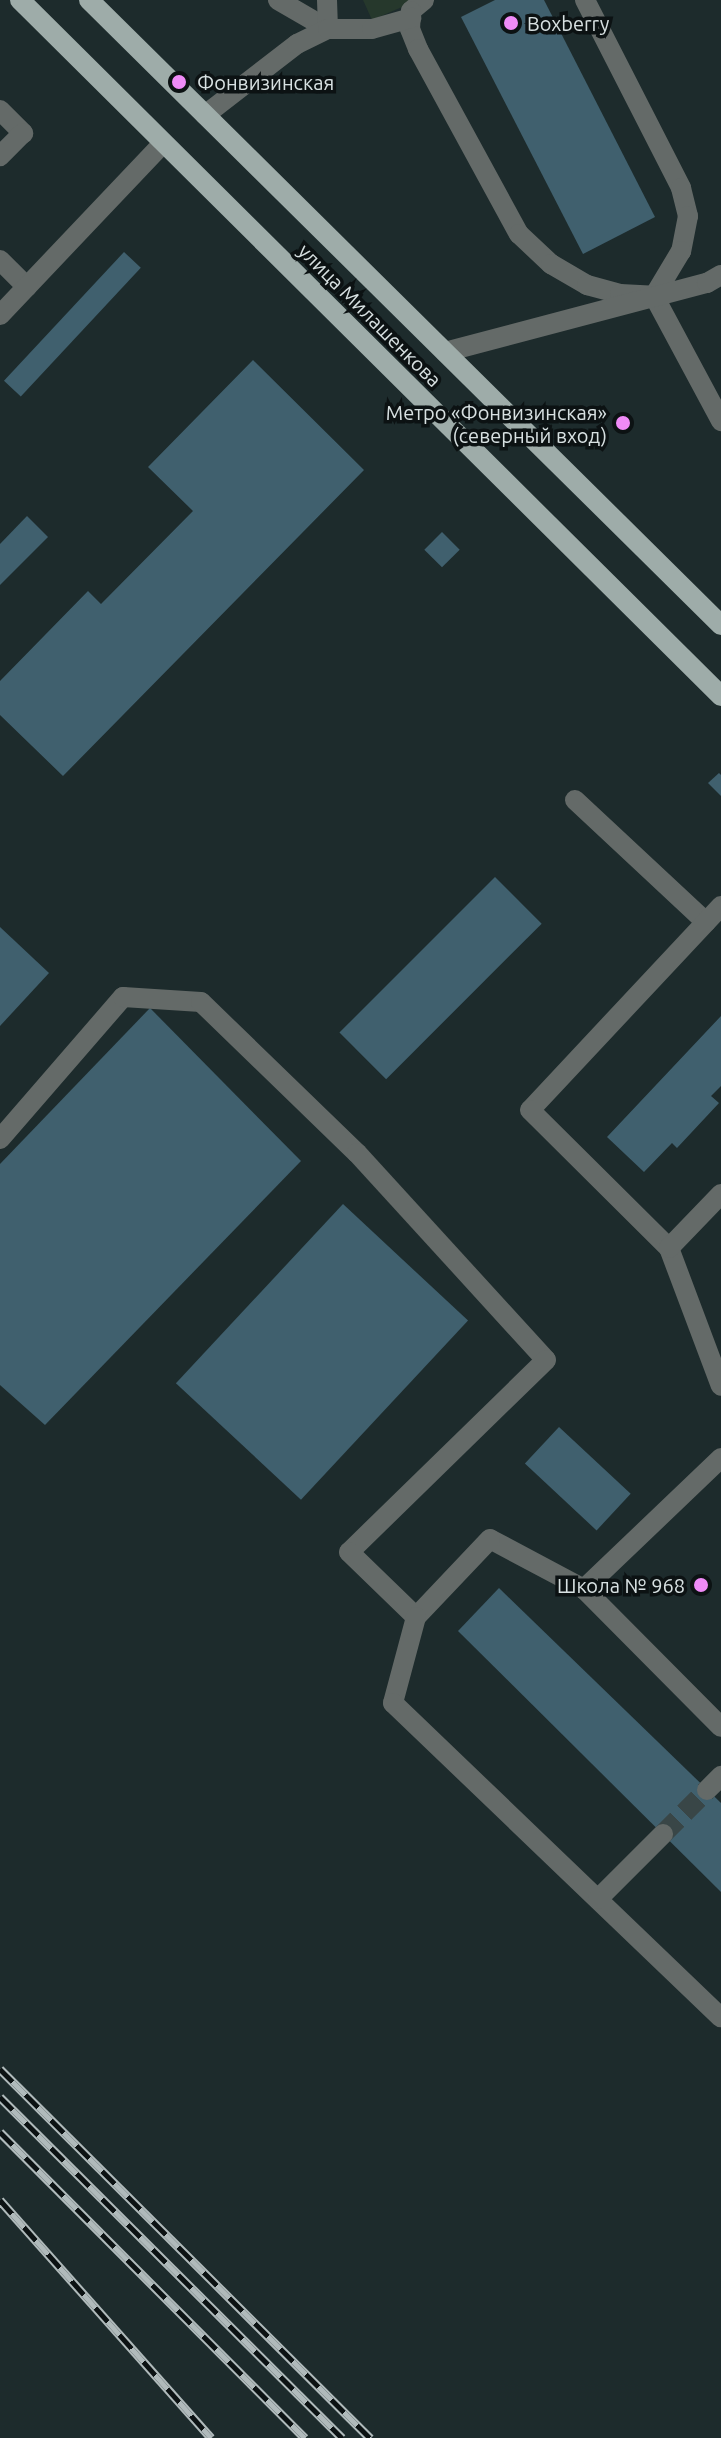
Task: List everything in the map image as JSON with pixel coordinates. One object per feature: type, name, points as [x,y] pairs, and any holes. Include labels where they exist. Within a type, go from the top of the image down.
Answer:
[{"type":"main road","name":"улица Милашенкова","points":[[20,0],[721,696]]},
{"type":"main road","name":"улица Милашенкова","points":[[89,0],[721,625]]},
{"type":"lane","points":[[278,0],[328,29]]},
{"type":"lane","points":[[327,0],[328,29]]},
{"type":"lane","points":[[424,0],[411,11],[410,29],[418,49],[519,234],[551,264],[587,285],[620,294],[654,296]]},
{"type":"lane","points":[[585,0],[681,188],[688,216],[681,251],[654,296]]},
{"type":"lane","points":[[205,115],[297,44],[328,29],[372,29],[411,18]]},
{"type":"lane","points":[[0,110],[23,133],[0,156]]},
{"type":"lane","points":[[3,305],[27,287],[163,143]]},
{"type":"lane","points":[[0,260],[27,287]]},
{"type":"lane","points":[[445,352],[707,283],[721,275]]},
{"type":"lane","points":[[654,296],[721,421]]},
{"type":"lane","points":[[575,800],[706,922]]},
{"type":"lane","points":[[721,906],[530,1110],[669,1248],[721,1386]]},
{"type":"lane","points":[[0,1139],[123,997],[201,1002],[357,1153],[546,1360],[349,1552],[416,1617]]},
{"type":"lane","points":[[669,1248],[721,1194]]},
{"type":"lane","points":[[584,1589],[721,1458]]},
{"type":"lane","points":[[721,1727],[584,1589],[490,1539],[416,1617],[393,1703],[721,2017]]},
{"type":"lane","points":[[598,1899],[663,1834]]},
{"type":"green space","points":[[363,0],[418,0],[372,20]]},
{"type":"building","points":[[495,0],[544,0],[655,217],[583,254],[461,17]]},
{"type":"building","points":[[124,252],[141,268],[21,396],[4,381]]},
{"type":"building","points":[[253,360],[364,470],[63,776],[0,715],[0,681],[88,591],[101,604],[193,511],[148,467]]},
{"type":"building","points":[[27,516],[48,537],[0,585],[0,544]]},
{"type":"building","points":[[442,532],[460,550],[442,567],[424,550]]},
{"type":"building","points":[[719,773],[721,775],[721,796],[708,783]]},
{"type":"building","points":[[495,877],[542,924],[386,1079],[339,1033]]},
{"type":"building","points":[[0,927],[49,973],[0,1026]]},
{"type":"building","points":[[150,1008],[301,1161],[45,1425],[0,1385],[0,1164]]},
{"type":"building","points":[[721,1016],[721,1086],[711,1096],[719,1103],[677,1148],[672,1143],[644,1172],[607,1137]]},
{"type":"building","points":[[343,1204],[468,1321],[301,1500],[176,1383]]},
{"type":"building","points":[[559,1427],[631,1494],[597,1530],[525,1464]]},
{"type":"building","points":[[499,1588],[721,1803],[721,1892],[458,1631]]},
{"type":"tunnel","points":[[663,1834],[707,1790]]},
{"type":"railway","points":[[0,2069],[370,2438]]},
{"type":"railway","points":[[0,2097],[342,2438]]},
{"type":"railway","points":[[0,2132],[305,2438]]},
{"type":"railway","points":[[0,2200],[211,2438]]},
{"type":"place","name":"Boxberry","points":[[511,23]]},
{"type":"place","name":"Фонвизинская","points":[[179,82]]},
{"type":"place","name":"Метро «Фонвизинская» (северный вход)","points":[[623,423]]},
{"type":"place","name":"Школа № 968","points":[[701,1585]]}]
